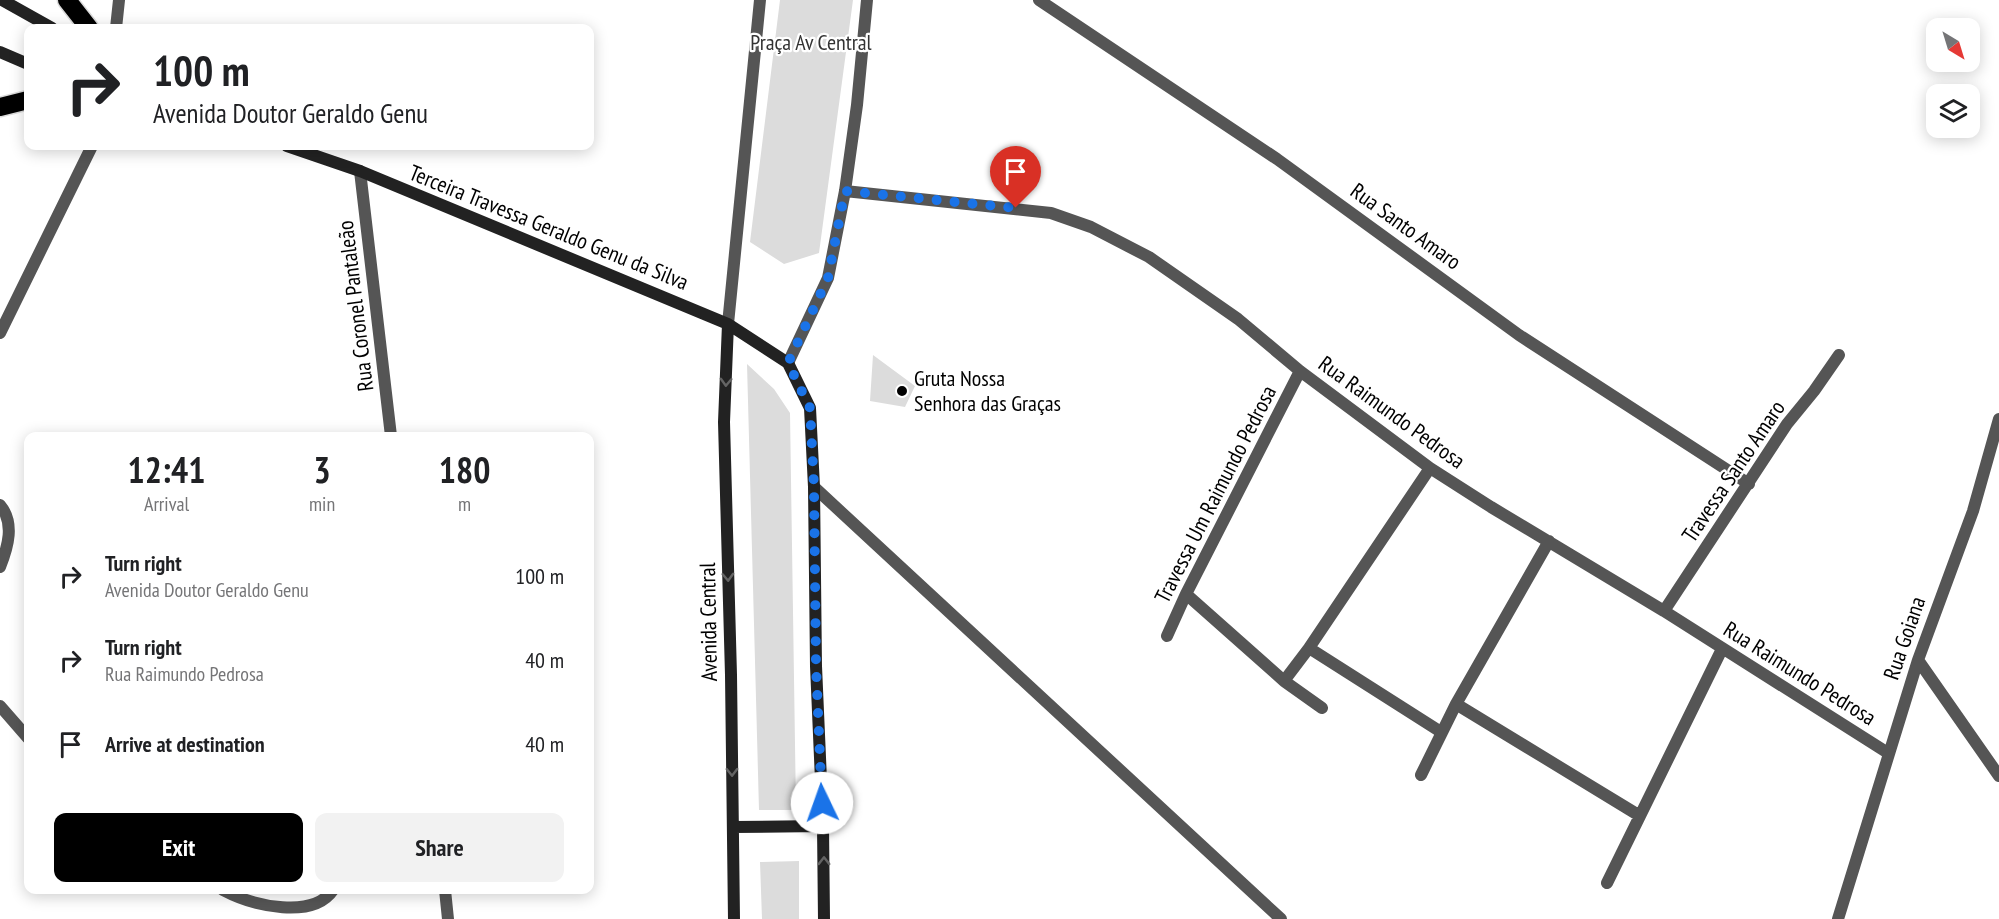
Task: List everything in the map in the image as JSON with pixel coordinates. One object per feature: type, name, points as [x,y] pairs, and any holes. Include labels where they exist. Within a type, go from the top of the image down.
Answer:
[{"type":"highway","points":[[67,0],[86,24]]},
{"type":"highway","points":[[0,107],[24,101]]},
{"type":"main road","points":[[2,0],[45,24]]},
{"type":"main road","points":[[0,52],[24,62]]},
{"type":"main road","name":"Terceira Travessa Geraldo Genu da Silva","points":[[299,150],[360,171],[728,324],[788,363]]},
{"type":"main road","name":"Avenida Central","points":[[728,324],[724,422],[731,675],[734,919]]},
{"type":"main road","points":[[788,363],[810,408],[814,487],[816,666],[824,826],[824,919]]},
{"type":"main road","points":[[733,827],[824,826]]},
{"type":"street","points":[[116,24],[118,0]]},
{"type":"street","points":[[728,324],[760,0]]},
{"type":"street","points":[[788,363],[828,278],[845,191],[857,105],[867,0]]},
{"type":"street","name":"Rua Santo Amaro","points":[[1040,0],[1277,159],[1519,335],[1749,484]]},
{"type":"street","points":[[0,333],[90,150]]},
{"type":"street","name":"Rua Coronel Pantaleão","points":[[360,171],[391,432]]},
{"type":"street","name":"Rua Raimundo Pedrosa","points":[[845,191],[1051,213],[1091,227],[1149,257],[1238,319],[1300,372],[1430,468],[1664,611],[1888,753]]},
{"type":"street","name":"Travessa Santo Amaro","points":[[1664,611],[1787,424],[1839,355]]},
{"type":"street","name":"Travessa Um Raimundo Pedrosa","points":[[1167,636],[1186,594],[1300,372]]},
{"type":"street","name":"Rua Goiana","points":[[1838,919],[1918,660],[1973,511],[1999,419]]},
{"type":"street","points":[[1284,681],[1310,648],[1430,468]]},
{"type":"street","points":[[814,487],[1281,919]]},
{"type":"street","points":[[0,505],[8,514],[9,539],[0,567]]},
{"type":"street","points":[[1421,775],[1456,704],[1550,541]]},
{"type":"street","points":[[1186,594],[1284,681],[1322,708]]},
{"type":"street","points":[[1310,648],[1441,732]]},
{"type":"street","points":[[1607,883],[1722,649]]},
{"type":"street","points":[[1918,660],[1999,776]]},
{"type":"street","points":[[1456,704],[1640,816]]},
{"type":"street","points":[[0,706],[24,733]]},
{"type":"street","points":[[230,894],[264,911],[285,918],[310,915],[328,902],[331,894]]},
{"type":"street","points":[[445,894],[448,919]]},
{"type":"green space","name":"Praça Av Central","points":[[780,0],[853,0],[819,253],[784,264],[750,242]]},
{"type":"green space","points":[[873,355],[915,386],[905,407],[870,401]]},
{"type":"green space","points":[[747,364],[774,389],[790,413],[796,810],[759,810]]},
{"type":"green space","points":[[799,861],[799,919],[762,919],[760,862]]},
{"type":"place","name":"Gruta Nossa Senhora das Graças","points":[[902,391]]},
{"type":"route","points":[[822,803],[816,666],[814,487],[810,408],[788,363],[828,278],[845,191],[1016,208]]}]
